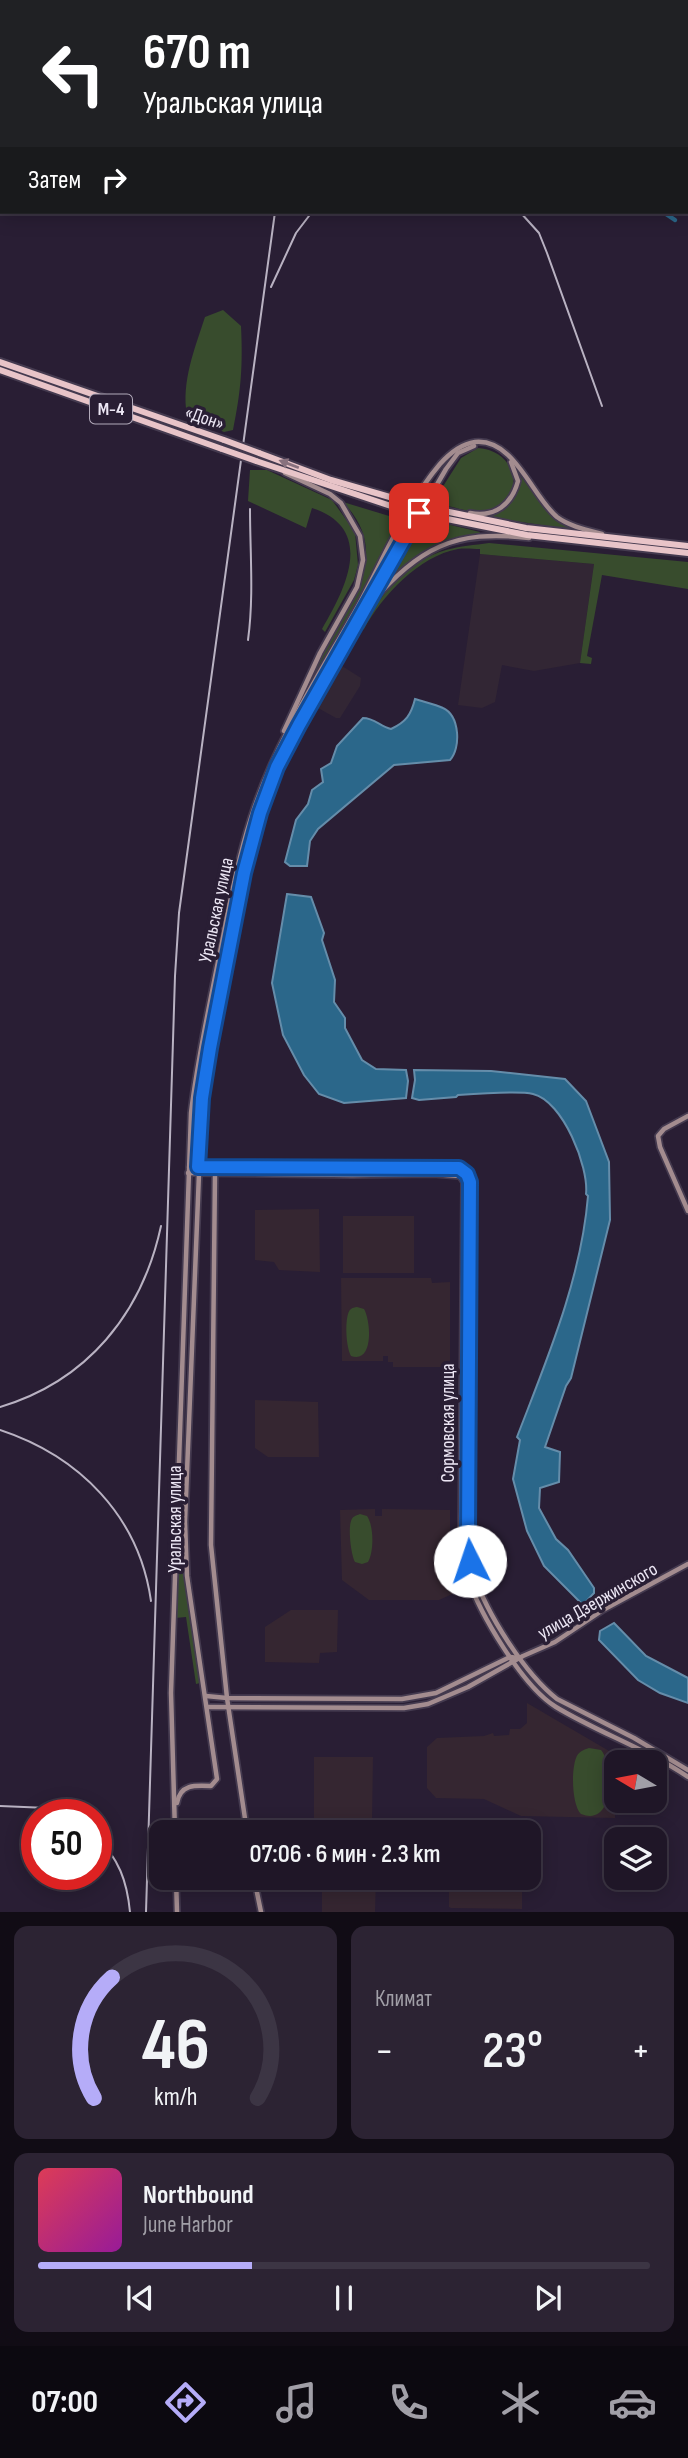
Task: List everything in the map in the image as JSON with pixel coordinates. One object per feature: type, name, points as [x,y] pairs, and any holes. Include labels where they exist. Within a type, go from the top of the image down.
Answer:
[{"type":"highway","name":"«Дон»","points":[[0,362],[341,483],[433,512]]},
{"type":"highway","name":"«Дон»","points":[[0,370],[282,471],[397,508],[433,512]]},
{"type":"highway","name":"М-4","points":[[433,512],[526,528],[688,546]]},
{"type":"highway","name":"М-4","points":[[433,512],[506,532],[688,553]]},
{"type":"main road","name":"Уральская улица","points":[[175,1820],[171,1693],[194,1094],[233,887],[251,817],[278,748],[421,491],[441,463],[458,448],[473,442],[491,444],[511,458],[542,501],[559,519],[588,531],[640,542]]},
{"type":"main road","name":"Уральская улица","points":[[176,1794],[191,1786],[214,1785],[217,1779],[187,1576],[185,1522],[202,1098],[244,873],[260,813],[283,755],[429,496],[458,453],[471,446],[495,448],[513,464],[517,475],[514,493],[498,510],[479,515],[441,508],[433,512]]},
{"type":"main road","points":[[278,748],[320,653],[357,587],[363,560],[360,536],[341,503],[330,494],[282,471]]},
{"type":"main road","points":[[363,611],[412,561],[450,543],[473,537],[494,536],[572,541]]},
{"type":"main road","points":[[358,606],[363,605],[363,611]]},
{"type":"main road","points":[[688,1116],[664,1129],[658,1136],[660,1147],[688,1211]]},
{"type":"main road","name":"Сормовская улица","points":[[215,1173],[459,1168],[469,1177],[461,1499],[461,1539],[468,1578],[510,1657],[531,1686],[555,1707],[684,1770]]},
{"type":"main road","points":[[189,1170],[215,1173]]},
{"type":"main road","points":[[198,1170],[215,1173]]},
{"type":"main road","name":"Уральская улица","points":[[215,1173],[211,1545],[227,1699],[245,1820]]},
{"type":"main road","name":"Сормовская улица","points":[[215,1173],[455,1174],[462,1179],[468,1536],[474,1576],[488,1605],[536,1682],[557,1699],[634,1738],[684,1770],[688,1777]]},
{"type":"main road","name":"Сормовская улица","points":[[461,1499],[468,1499]]},
{"type":"main road","points":[[177,1521],[185,1522]]},
{"type":"main road","name":"улица Дзержинского","points":[[519,1658],[555,1642],[603,1610],[688,1564]]},
{"type":"main road","points":[[205,1696],[227,1699],[396,1700],[436,1693],[510,1657],[519,1658]]},
{"type":"main road","points":[[207,1707],[415,1707],[440,1700],[519,1658]]},
{"type":"main road","points":[[396,1700],[396,1708]]},
{"type":"main road","points":[[176,1890],[176,1912]]},
{"type":"main road","points":[[256,1890],[261,1912]]},
{"type":"shaded area","points":[[480,554],[594,564],[580,663],[534,671],[502,665],[495,702],[482,708],[458,705]]},
{"type":"shaded area","points":[[342,666],[361,678],[360,686],[340,718],[336,718],[318,708]]},
{"type":"shaded area","points":[[319,1209],[320,1272],[279,1270],[274,1262],[255,1260],[255,1210]]},
{"type":"shaded area","points":[[343,1216],[414,1216],[414,1273],[343,1273]]},
{"type":"shaded area","points":[[341,1278],[431,1278],[432,1283],[450,1282],[450,1367],[393,1367],[393,1362],[388,1362],[388,1356],[383,1356],[383,1361],[342,1361]]},
{"type":"shaded area","points":[[255,1400],[318,1402],[319,1457],[268,1457],[255,1448]]},
{"type":"shaded area","points":[[375,1509],[375,1516],[382,1516],[382,1509],[450,1510],[450,1549],[461,1590],[439,1600],[369,1600],[342,1580],[340,1510]]},
{"type":"shaded area","points":[[291,1610],[338,1610],[337,1652],[320,1653],[319,1663],[265,1662],[265,1627]]},
{"type":"shaded area","points":[[527,1703],[607,1750],[604,1750],[604,1813],[615,1813],[615,1818],[521,1816],[484,1799],[436,1798],[427,1788],[427,1747],[437,1738],[484,1736],[493,1733],[494,1736],[509,1735],[510,1729],[520,1729],[527,1723]]},
{"type":"shaded area","points":[[314,1757],[373,1757],[372,1820],[314,1820]]},
{"type":"shaded area","points":[[322,1890],[376,1890],[375,1912],[322,1912]]},
{"type":"shaded area","points":[[449,1890],[522,1890],[522,1909],[449,1907]]},
{"type":"green space","points":[[223,310],[241,326],[242,354],[240,391],[233,430],[224,432],[187,415],[186,403],[190,365],[205,317]]},
{"type":"green space","points":[[478,448],[492,451],[503,458],[510,468],[513,489],[508,499],[499,507],[485,512],[471,512],[447,506],[449,496],[435,499],[461,458]]},
{"type":"green space","points":[[250,470],[267,470],[332,500],[355,532],[358,565],[354,580],[325,632],[322,629],[340,596],[350,561],[350,545],[344,530],[332,518],[312,508],[306,528],[248,501]]},
{"type":"green space","points":[[520,475],[550,514],[581,531],[489,517],[511,501],[518,489]]},
{"type":"green space","points":[[343,502],[399,519],[360,597],[308,690],[302,696],[352,600],[364,568],[364,536],[356,519]]},
{"type":"green space","points":[[422,521],[432,529],[434,521],[480,532],[426,550],[383,584],[405,553]]},
{"type":"green space","points":[[489,543],[688,562],[688,589],[602,575],[587,656],[592,658],[591,664],[580,663],[594,564],[480,554],[480,549],[458,549],[429,560],[403,579],[364,629],[359,631],[362,622],[389,589],[420,562],[446,550]]},
{"type":"green space","points":[[357,1307],[364,1309],[369,1331],[367,1348],[364,1354],[358,1357],[351,1356],[346,1329],[349,1312]]},
{"type":"green space","points":[[360,1514],[367,1516],[369,1520],[372,1539],[370,1558],[362,1564],[355,1562],[350,1536],[352,1519]]},
{"type":"green space","points":[[180,1523],[184,1575],[200,1683],[196,1684],[186,1617],[175,1618]]},
{"type":"green space","points":[[589,1748],[601,1750],[604,1754],[604,1806],[593,1816],[581,1814],[578,1810],[573,1787],[573,1771],[576,1758]]},
{"type":"water","points":[[415,699],[449,712],[457,732],[454,755],[450,760],[394,765],[318,829],[310,841],[307,866],[290,866],[285,862],[296,820],[308,804],[312,790],[323,782],[321,769],[331,763],[337,746],[363,718],[391,729],[396,726],[407,717]]},
{"type":"water","points":[[287,894],[311,897],[324,933],[322,940],[335,980],[334,1002],[345,1018],[345,1028],[362,1060],[376,1069],[406,1070],[406,1098],[344,1103],[319,1094],[304,1075],[283,1035],[272,983]]},
{"type":"water","points":[[414,1070],[491,1071],[565,1079],[586,1101],[609,1162],[610,1220],[571,1378],[545,1447],[560,1452],[559,1482],[540,1488],[539,1508],[556,1539],[568,1550],[594,1588],[594,1593],[583,1605],[544,1566],[527,1531],[513,1479],[520,1440],[517,1437],[561,1319],[578,1258],[588,1196],[578,1152],[564,1122],[544,1099],[527,1093],[508,1093],[419,1100],[412,1098]]},
{"type":"water","points":[[614,1623],[646,1656],[688,1678],[688,1703],[660,1693],[638,1680],[599,1640],[600,1631]]},
{"type":"waterway","points":[[666,214],[675,220]]},
{"type":"railway","points":[[146,1912],[179,913],[275,214]]},
{"type":"railway","points":[[271,287],[296,233],[310,214]]},
{"type":"railway","points":[[522,214],[539,233],[602,406]]},
{"type":"railway","points":[[248,640],[251,591],[250,509]]},
{"type":"railway","points":[[0,1407],[59,1380],[84,1362],[106,1340],[125,1315],[140,1288],[161,1226]]},
{"type":"railway","points":[[0,1430],[29,1441],[55,1456],[101,1493],[119,1516],[133,1542],[144,1570],[151,1601]]},
{"type":"railway","points":[[0,1806],[21,1807]]},
{"type":"railway","points":[[112,1855],[127,1890],[130,1912]]},
{"type":"route","points":[[419,513],[299,725],[277,767],[260,813],[244,873],[210,1048],[202,1098],[198,1167],[459,1168],[467,1174],[470,1182],[470,1561]]}]
